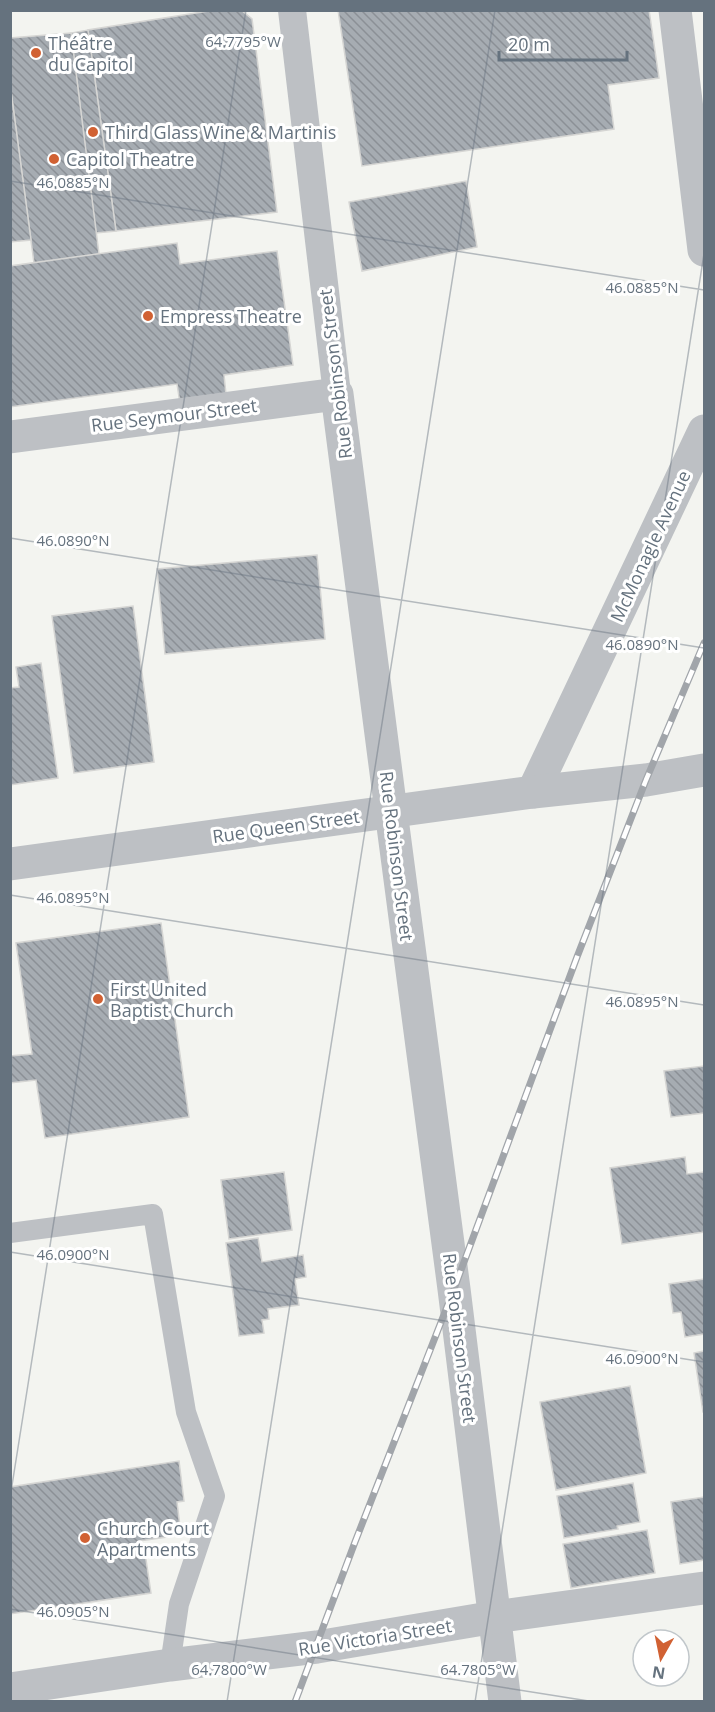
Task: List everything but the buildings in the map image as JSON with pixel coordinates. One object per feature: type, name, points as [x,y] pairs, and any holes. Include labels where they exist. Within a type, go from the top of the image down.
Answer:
[{"type":"street","name":"Rue Robinson Street","points":[[292,10],[338,394],[505,1701]]},
{"type":"street","points":[[675,10],[705,250]]},
{"type":"street","name":"Rue Seymour Street","points":[[10,437],[338,394]]},
{"type":"street","name":"McMonagle Avenue","points":[[533,792],[705,430]]},
{"type":"street","name":"Rue Queen Street","points":[[10,864],[533,792],[646,780],[705,770]]},
{"type":"street","name":"Rue Victoria Street","points":[[10,1689],[170,1665],[317,1647],[495,1617],[705,1588]]},
{"type":"lane","points":[[10,1233],[153,1214],[186,1412],[215,1496],[180,1604],[170,1665]]},
{"type":"railway","points":[[295,1702],[454,1289],[577,957],[646,780],[704,643]]},
{"type":"place","name":"Théâtre du Capitol","points":[[36,53]]},
{"type":"place","name":"Third Glass Wine & Martinis","points":[[93,132]]},
{"type":"place","name":"Capitol Theatre","points":[[54,159]]},
{"type":"place","name":"Empress Theatre","points":[[148,316]]},
{"type":"place","name":"First United Baptist Church","points":[[98,999]]},
{"type":"place","name":"Church Court Apartments","points":[[85,1538]]}]
